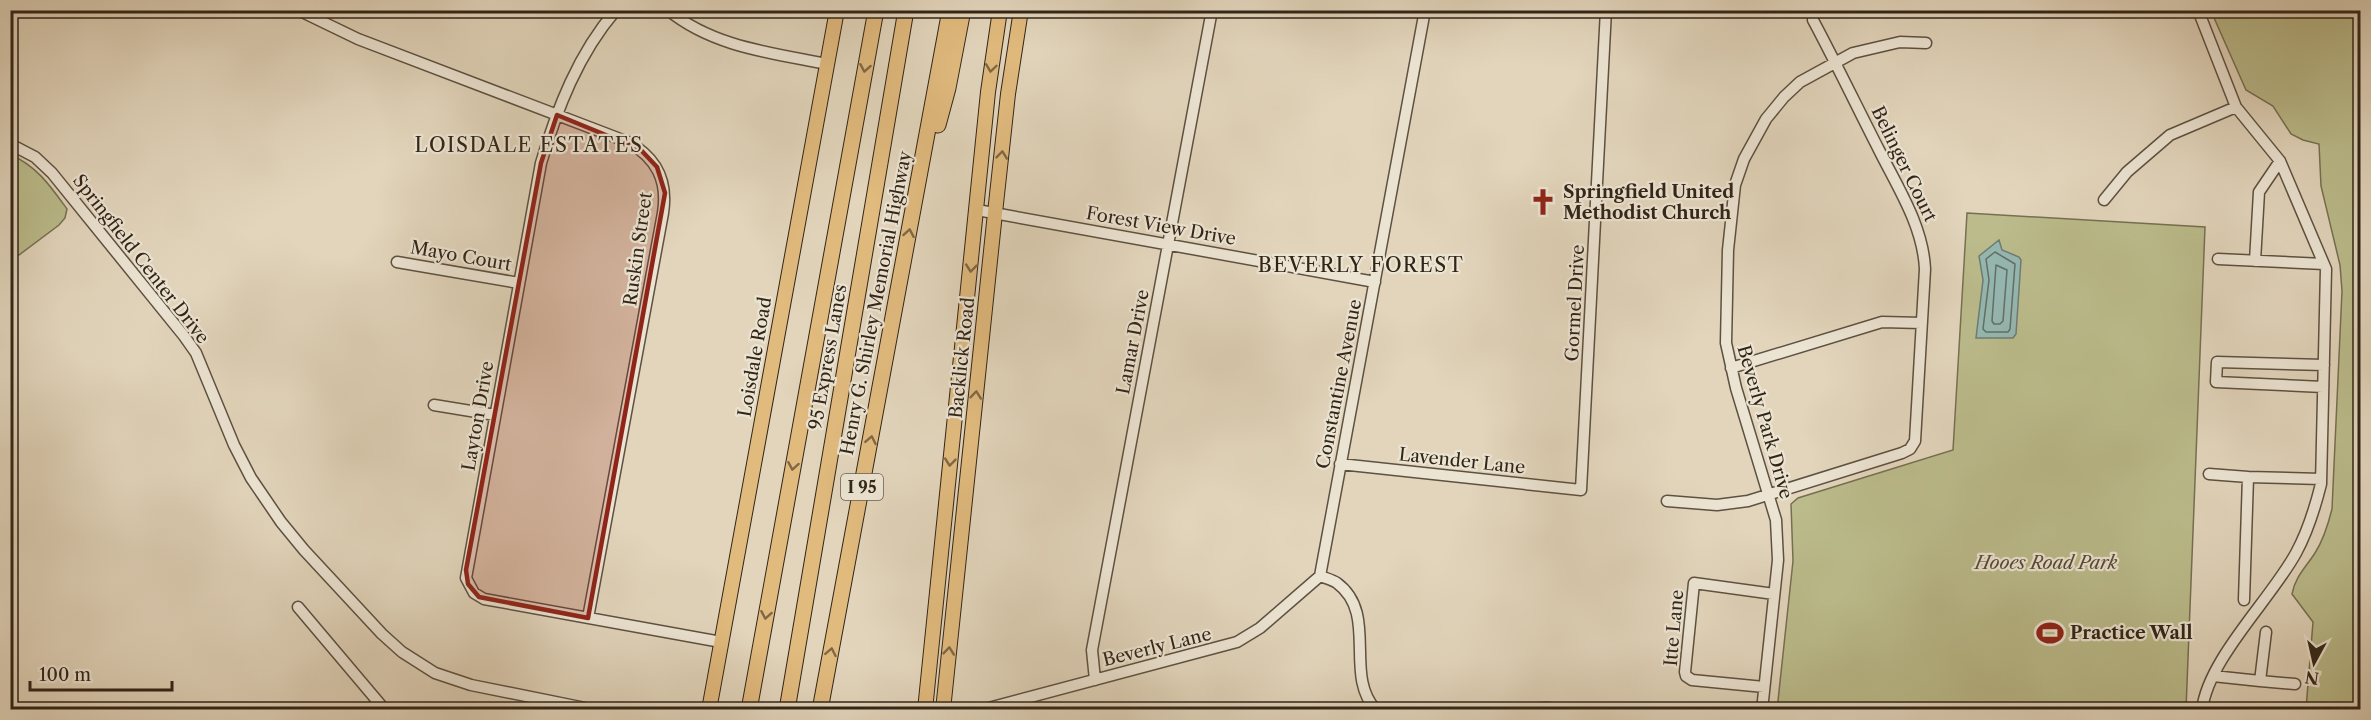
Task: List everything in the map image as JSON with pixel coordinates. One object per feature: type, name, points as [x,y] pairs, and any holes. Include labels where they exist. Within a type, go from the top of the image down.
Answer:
[{"type":"highway","points":[[749,710],[876,10]]},
{"type":"highway","name":"95 Express Lanes","points":[[787,710],[906,10]]},
{"type":"highway","name":"Henry G. Shirley Memorial Highway","points":[[820,710],[950,10]]},
{"type":"highway","points":[[915,202],[945,100],[963,10]]},
{"type":"highway","points":[[776,710],[801,622]]},
{"type":"highway","points":[[742,710],[758,659]]},
{"type":"main road","name":"Loisdale Road","points":[[709,710],[837,10]]},
{"type":"main road","name":"Backlick Road","points":[[925,710],[988,92],[1000,10]]},
{"type":"main road","name":"Backlick Road","points":[[943,710],[1008,94],[1021,10]]},
{"type":"street","name":"Ruskin Street","points":[[298,10],[358,39],[640,148],[657,167],[665,193],[663,213],[588,618]]},
{"type":"street","name":"Layton Drive","points":[[616,10],[587,50],[571,80],[541,163],[466,570],[468,584],[474,593],[484,599],[721,642]]},
{"type":"street","points":[[668,10],[692,27],[731,44],[827,64]]},
{"type":"street","name":"Lamar Drive","points":[[1095,680],[1092,651],[1212,10]]},
{"type":"street","name":"Constantine Avenue","points":[[1320,576],[1425,10]]},
{"type":"street","name":"Gormel Drive","points":[[1581,490],[1606,10]]},
{"type":"street","points":[[2198,10],[2236,107],[2280,161],[2326,269],[2321,479],[2315,508],[2296,554],[2213,676],[2202,710]]},
{"type":"street","name":"Belinger Court","points":[[1769,495],[1902,453],[1910,449],[1915,441],[1923,323],[1924,252],[1919,233],[1814,20]]},
{"type":"street","name":"Beverly Park Drive","points":[[1762,710],[1778,560],[1778,538],[1769,495],[1731,368],[1725,332],[1728,250],[1735,185],[1754,138],[1784,97],[1812,74],[1853,53],[1882,44],[1926,43]]},
{"type":"street","points":[[2104,200],[2127,172],[2170,135],[2236,107]]},
{"type":"street","name":"Springfield Center Drive","points":[[10,144],[35,157],[52,173],[184,336],[206,375],[234,446],[270,507],[304,550],[382,634],[417,662],[452,680],[471,686],[595,710]]},
{"type":"street","points":[[2255,261],[2259,192],[2280,161]]},
{"type":"street","name":"Forest View Drive","points":[[976,210],[1375,282]]},
{"type":"street","points":[[2218,259],[2324,264]]},
{"type":"street","name":"Mayo Court","points":[[397,262],[519,283]]},
{"type":"street","points":[[1731,368],[1882,322],[1923,323]]},
{"type":"street","points":[[2323,387],[2216,382],[2217,362],[2324,365]]},
{"type":"street","points":[[434,405],[495,415]]},
{"type":"street","name":"Lavender Lane","points":[[1340,464],[1581,490]]},
{"type":"street","points":[[2209,474],[2321,479]]},
{"type":"street","points":[[2244,600],[2248,477]]},
{"type":"street","points":[[1667,501],[1717,504],[1748,501],[1769,495]]},
{"type":"street","points":[[1320,576],[1337,583],[1352,602],[1361,634],[1362,682],[1368,701],[1376,710]]},
{"type":"street","name":"Beverly Lane","points":[[981,710],[1237,642],[1260,628],[1320,576]]},
{"type":"street","name":"Itte Lane","points":[[1764,687],[1692,680],[1686,676],[1694,583],[1774,594]]},
{"type":"street","points":[[298,608],[385,710]]},
{"type":"street","points":[[2260,681],[2265,632]]},
{"type":"street","points":[[2213,676],[2295,684]]},
{"type":"street","points":[[1508,710],[1535,708],[1569,710]]},
{"type":"highlighted area","points":[[557,115],[640,149],[657,167],[665,193],[588,618],[479,597],[468,584],[466,570],[541,163]]},
{"type":"green space","points":[[2211,11],[2360,11],[2358,68],[2360,68],[2360,404],[2354,627],[2360,628],[2360,709],[2306,709],[2313,622],[2292,594],[2298,577],[2321,542],[2332,509],[2342,291],[2340,265],[2321,186],[2319,144],[2291,134],[2273,106],[2246,90]]},
{"type":"green space","points":[[11,155],[36,171],[67,209],[65,218],[59,225],[11,261]]},
{"type":"green space","name":"Hooes Road Park","points":[[1967,213],[2205,227],[2186,709],[1777,710],[1793,561],[1791,504],[1798,498],[1953,450]]},
{"type":"water","points":[[1999,240],[2002,250],[2021,260],[2016,334],[2013,338],[1976,338],[1983,280],[1979,256]]},
{"type":"place","name":"Springfield United Methodist Church","points":[[1543,202]]},
{"type":"place","name":"Practice Wall","points":[[2050,633]]},
{"type":"district","name":"LOISDALE ESTATES","points":[[529,145]]},
{"type":"district","name":"BEVERLY FOREST","points":[[1361,265]]}]
